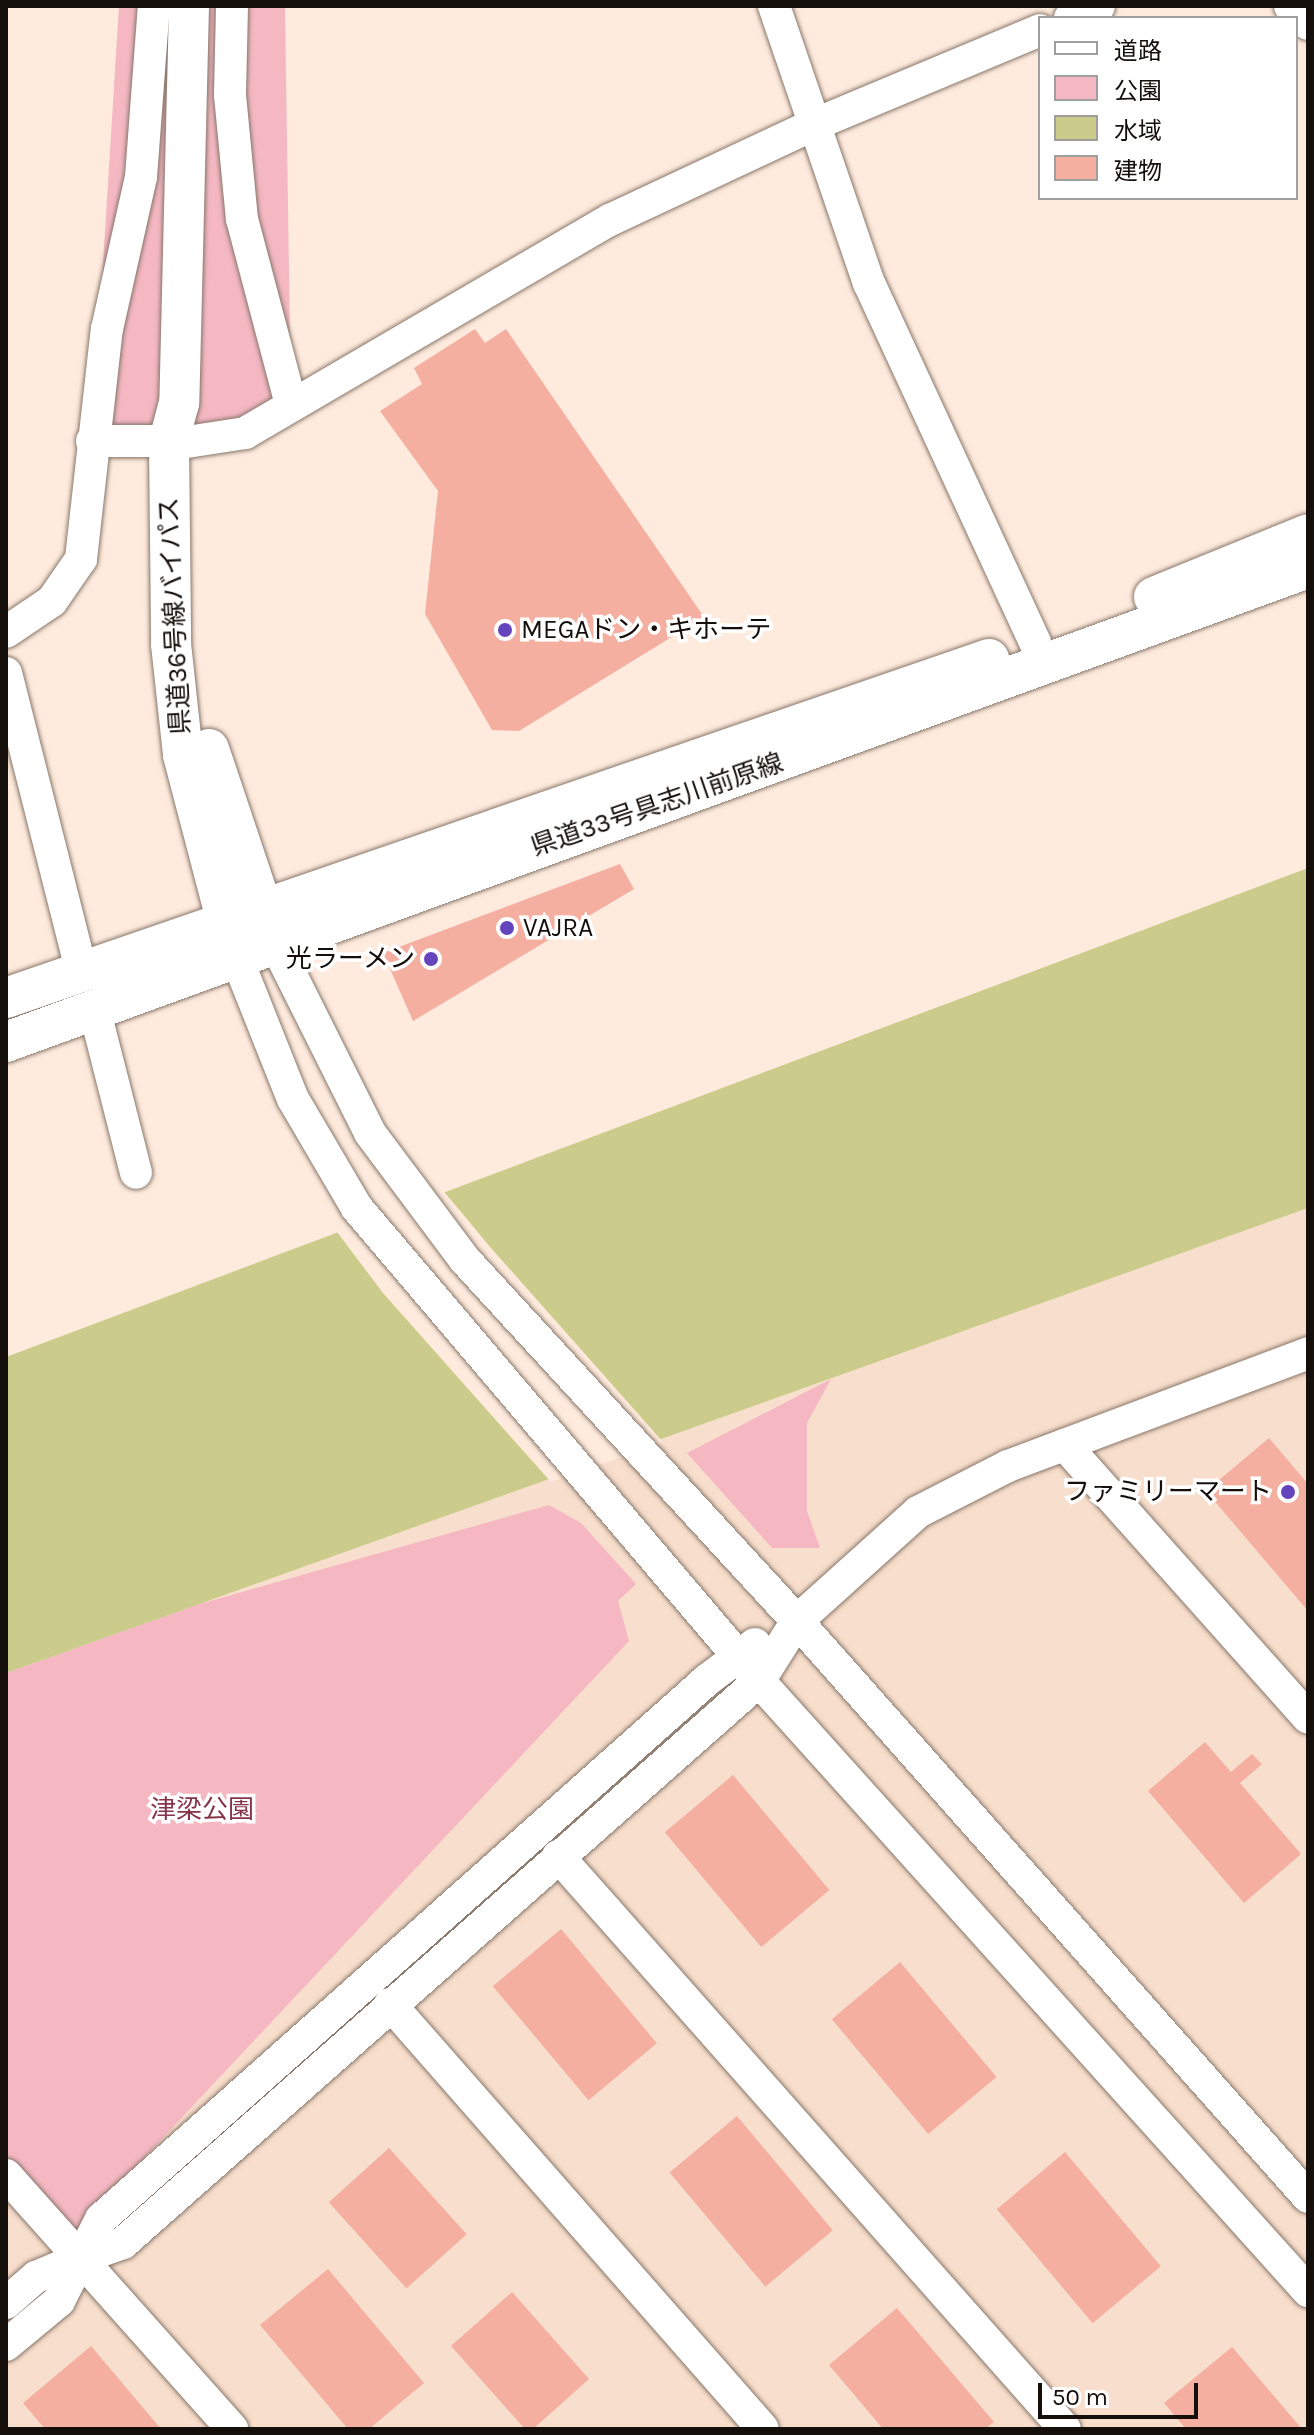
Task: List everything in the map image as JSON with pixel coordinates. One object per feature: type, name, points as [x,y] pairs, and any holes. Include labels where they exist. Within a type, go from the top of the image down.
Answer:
[{"type":"main road","name":"県道36号線バイパス","points":[[189,6],[177,723],[230,938]]},
{"type":"main road","name":"県道36号線バイパス","points":[[180,429],[197,660],[211,762],[268,925]]},
{"type":"main road","name":"県道33号具志川前原線","points":[[268,925],[1035,643],[1308,534]]},
{"type":"main road","name":"県道33号具志川前原線","points":[[6,998],[81,969],[230,938],[1308,568]]},
{"type":"main road","name":"県道33号具志川前原線","points":[[6,1042],[94,1008],[230,938]]},
{"type":"street","points":[[6,632],[52,601],[81,559],[107,329],[141,177],[154,6]]},
{"type":"street","points":[[232,6],[230,95],[242,219],[291,405]]},
{"type":"street","points":[[774,6],[869,283],[1035,643]]},
{"type":"street","points":[[1075,16],[1099,6]]},
{"type":"street","points":[[1290,6],[1308,24]]},
{"type":"street","points":[[92,441],[180,429],[228,439],[610,220],[813,125],[1038,31]]},
{"type":"street","points":[[6,673],[81,969]]},
{"type":"street","points":[[268,925],[339,1078],[408,1190],[644,1461],[797,1621],[1308,2197]]},
{"type":"street","points":[[230,938],[293,1099],[357,1208],[593,1481],[759,1681],[1308,2291]]},
{"type":"street","points":[[94,1008],[136,1173]]},
{"type":"street","points":[[6,2345],[59,2301],[101,2219],[736,1654],[797,1621],[918,1512],[959,1486],[1308,1353]]},
{"type":"street","points":[[1065,1445],[1308,1718]]},
{"type":"street","points":[[6,2303],[36,2277],[123,2243],[759,1681],[797,1621]]},
{"type":"street","points":[[558,1856],[1065,2429]]},
{"type":"street","points":[[390,2004],[763,2429]]},
{"type":"street","points":[[6,2175],[232,2429]]},
{"type":"shaded area","points":[[1308,1208],[1308,2429],[6,2429],[6,1673]]},
{"type":"green space","points":[[119,6],[285,6],[291,405],[187,458],[92,441]]},
{"type":"green space","points":[[831,1379],[807,1423],[807,1511],[820,1548],[772,1548],[687,1453]]},
{"type":"green space","name":"津梁公園","points":[[549,1505],[581,1523],[636,1584],[618,1601],[629,1641],[66,2241],[6,2175],[6,1673],[196,1605]]},
{"type":"water","points":[[1308,868],[1308,1208],[6,1673],[6,1357]]},
{"type":"pier","points":[[441,1188],[663,1442],[551,1482],[383,1293],[334,1228]]},
{"type":"building","points":[[475,329],[485,343],[506,329],[704,617],[519,731],[492,730],[425,614],[438,491],[380,411],[422,384],[414,368]]},
{"type":"building","points":[[620,864],[634,889],[413,1021],[383,953]]},
{"type":"building","points":[[1269,1438],[1308,1484],[1308,1611],[1206,1491]]},
{"type":"building","points":[[1205,1742],[1231,1772],[1252,1754],[1262,1764],[1240,1783],[1301,1854],[1244,1903],[1148,1791]]},
{"type":"building","points":[[733,1775],[829,1890],[761,1947],[665,1832]]},
{"type":"building","points":[[561,1929],[657,2043],[589,2100],[493,1986]]},
{"type":"building","points":[[900,1962],[996,2077],[928,2134],[832,2019]]},
{"type":"building","points":[[737,2116],[833,2230],[765,2287],[670,2173]]},
{"type":"building","points":[[389,2148],[467,2234],[406,2288],[329,2202]]},
{"type":"building","points":[[1065,2152],[1161,2266],[1093,2323],[997,2209]]},
{"type":"building","points":[[328,2269],[424,2383],[369,2429],[348,2429],[260,2325]]},
{"type":"building","points":[[512,2292],[589,2379],[533,2429],[525,2429],[451,2346]]},
{"type":"building","points":[[897,2308],[994,2422],[985,2429],[883,2429],[829,2365]]},
{"type":"building","points":[[91,2346],[161,2429],[45,2429],[23,2403]]},
{"type":"building","points":[[1232,2347],[1302,2429],[1186,2429],[1164,2403]]},
{"type":"place","name":"MEGAドン・キホーテ","points":[[505,630]]},
{"type":"place","name":"VAJRA","points":[[507,928]]},
{"type":"place","name":"光ラーメン","points":[[431,959]]},
{"type":"place","name":"ファミリーマート","points":[[1288,1492]]}]
